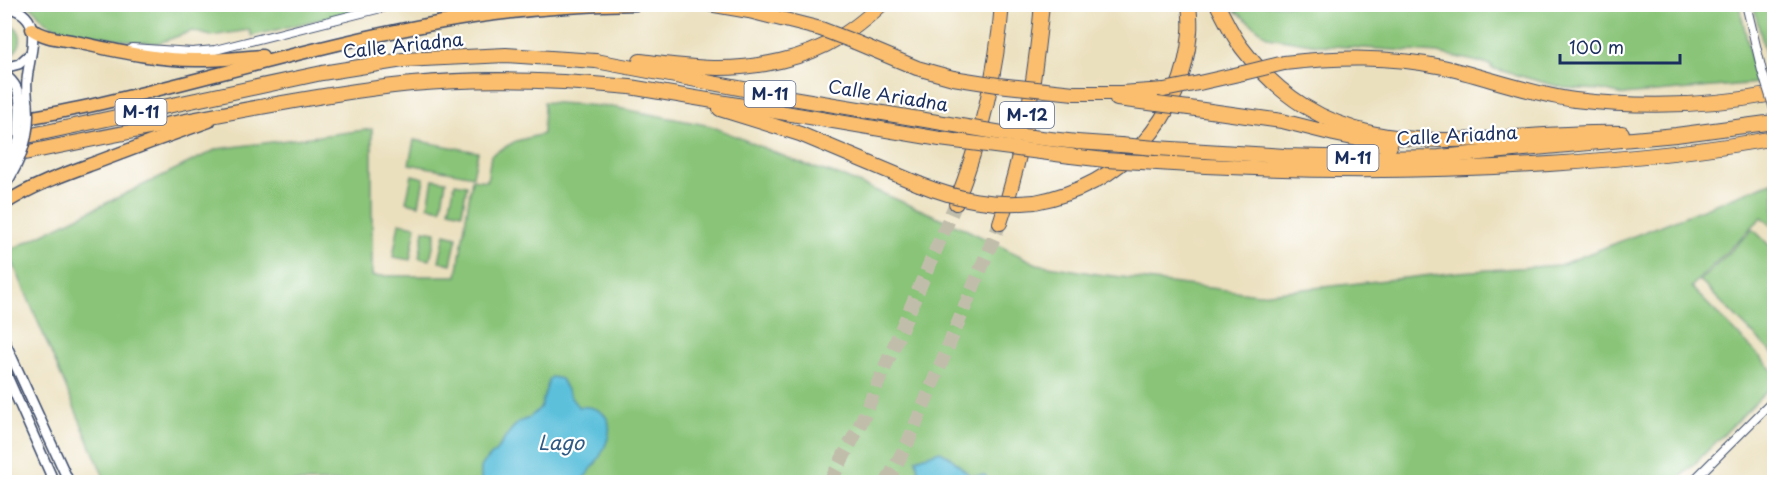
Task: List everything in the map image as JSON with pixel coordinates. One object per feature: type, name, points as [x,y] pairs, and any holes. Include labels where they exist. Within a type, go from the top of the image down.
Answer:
[{"type":"highway","points":[[4,122],[88,106],[413,27],[535,10],[636,4]]},
{"type":"highway","points":[[709,4],[750,11],[821,29],[917,68],[954,78],[1282,121],[1388,146],[1430,149],[1551,147]]},
{"type":"highway","points":[[596,61],[626,59],[698,68],[747,67],[778,62],[836,40],[882,4]]},
{"type":"highway","name":"M-12","points":[[956,203],[970,165],[986,102],[1000,29],[1002,4]]},
{"type":"highway","name":"M-12","points":[[1000,223],[1029,107],[1042,4]]},
{"type":"highway","points":[[672,94],[800,134],[919,184],[968,201],[1002,204],[1035,202],[1081,189],[1108,174],[1132,154],[1155,130],[1174,98],[1183,74],[1190,32],[1189,4]]},
{"type":"highway","points":[[1217,4],[1241,46],[1265,75],[1294,99],[1315,112],[1355,128],[1397,138],[1458,141],[1590,132],[1676,135]]},
{"type":"highway","points":[[32,28],[44,35],[114,51],[154,57],[199,60],[230,59],[304,52]]},
{"type":"highway","name":"Calle Ariadna","points":[[4,141],[278,82],[403,60],[506,54],[596,61],[786,97],[1014,135],[1077,142],[1285,156],[1450,157],[1676,135],[1774,122]]},
{"type":"highway","points":[[1074,93],[1164,90],[1284,63],[1333,58],[1381,58],[1441,67],[1574,99],[1692,105],[1774,94]]},
{"type":"highway","name":"Calle Ariadna","points":[[4,157],[378,87],[474,80],[592,83],[672,94],[939,139],[1105,160],[1231,168],[1394,171],[1467,169],[1678,153],[1774,138]]},
{"type":"highway","points":[[4,204],[33,188],[78,169],[147,142],[240,111]]},
{"type":"street","points":[[63,39],[112,47],[192,52],[215,50],[397,4]]},
{"type":"street","points":[[1746,4],[1762,71],[1774,109]]},
{"type":"street","points":[[4,173],[18,140],[30,54],[34,44],[32,28],[26,18],[6,6]]},
{"type":"street","points":[[4,68],[19,64],[30,54]]},
{"type":"street","points":[[4,74],[18,89],[29,123],[17,165],[4,187]]},
{"type":"street","points":[[4,340],[69,483]]},
{"type":"street","points":[[4,369],[54,483]]},
{"type":"street","points":[[1692,483],[1774,400]]},
{"type":"green space","points":[[27,5],[378,5],[252,36],[249,30],[211,36],[192,31],[159,43],[137,42],[55,27],[44,21],[34,9]]},
{"type":"green space","points":[[1228,5],[1739,5],[1757,83],[1623,95],[1602,90],[1564,88],[1491,68],[1492,65],[1438,53],[1318,45],[1268,37]]},
{"type":"green space","points":[[1753,5],[1774,5],[1774,78],[1772,78]]},
{"type":"green space","points":[[4,21],[16,28],[20,39],[16,50],[4,57]]},
{"type":"green space","points":[[544,102],[613,107],[711,126],[805,165],[844,177],[961,227],[1037,264],[1097,274],[1259,294],[1459,272],[1560,265],[1774,181],[1774,228],[1762,217],[1691,287],[1774,371],[1774,384],[1676,482],[106,482],[8,251],[217,149],[372,129],[372,276],[457,276],[472,179],[487,181],[491,155],[516,141],[543,134]]},
{"type":"green space","points":[[414,140],[478,152],[473,176],[409,164]]},
{"type":"green space","points":[[412,175],[424,178],[419,205],[406,202]]},
{"type":"green space","points":[[433,179],[446,181],[441,209],[428,206]]},
{"type":"green space","points":[[455,183],[467,185],[462,213],[449,210]]},
{"type":"green space","points":[[399,223],[416,226],[410,260],[393,257]]},
{"type":"green space","points":[[1753,229],[1774,250],[1774,355],[1700,281]]},
{"type":"green space","points":[[424,230],[436,232],[430,260],[419,258]]},
{"type":"green space","points":[[445,234],[457,237],[451,264],[439,261]]},
{"type":"water","name":"Lago","points":[[552,377],[561,379],[571,398],[579,407],[593,408],[606,417],[609,435],[600,457],[580,482],[481,482],[483,464],[519,422],[529,418],[541,407],[549,379]]},
{"type":"water","points":[[940,451],[971,476],[985,475],[989,482],[921,482],[916,459]]},
{"type":"tunnel","points":[[830,482],[859,427],[956,203]]},
{"type":"tunnel","points":[[887,482],[909,440],[1000,223]]}]
